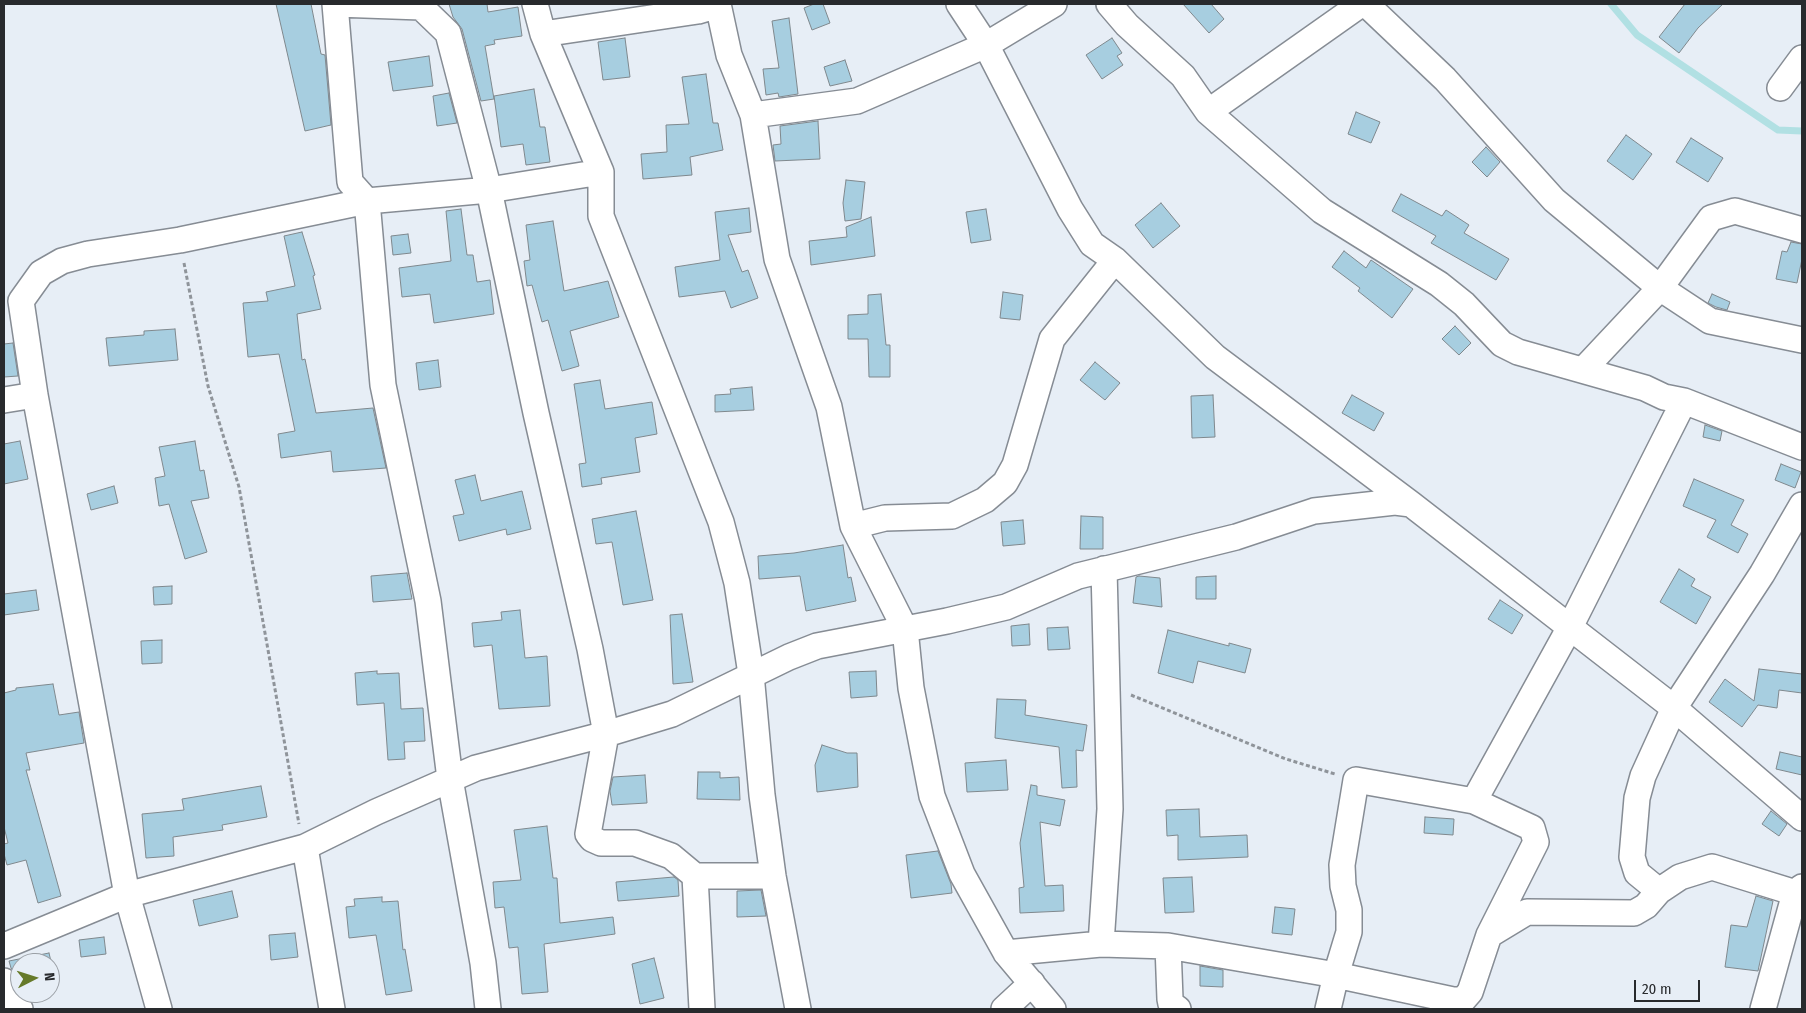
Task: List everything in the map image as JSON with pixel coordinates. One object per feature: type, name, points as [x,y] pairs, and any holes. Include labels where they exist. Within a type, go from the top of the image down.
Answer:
[{"type":"street","points":[[488,1009],[450,779],[428,601],[383,385],[367,201],[350,182],[336,4],[421,7],[448,33],[490,190],[536,413],[588,640],[606,734],[588,834],[592,839],[601,843],[635,843],[671,856],[695,876],[773,876]]},
{"type":"street","points":[[535,4],[543,34],[601,172],[601,216],[721,522],[737,583],[751,674],[762,795],[773,876],[798,1009]]},
{"type":"street","points":[[543,34],[656,18],[718,4],[729,55],[753,115],[777,259],[830,407],[853,526],[904,629],[911,688],[932,796],[962,874],[1006,953],[1053,1009]]},
{"type":"street","points":[[959,4],[986,45],[1070,209],[1092,244],[1115,260],[1215,356],[1411,504],[1674,708],[1802,818]]},
{"type":"street","points":[[753,115],[857,101],[986,45],[1054,4]]},
{"type":"street","points":[[1110,4],[1127,25],[1183,76],[1208,112],[1322,211],[1439,284],[1464,304],[1502,344],[1518,352],[1584,369],[1645,388],[1664,398],[1684,401],[1802,447]]},
{"type":"street","points":[[1208,112],[1361,4]]},
{"type":"street","points":[[1366,4],[1445,79],[1554,200],[1660,288],[1710,321],[1802,340]]},
{"type":"street","points":[[1780,88],[1802,58]]},
{"type":"street","points":[[159,1009],[127,895],[35,395],[20,301],[41,273],[62,261],[88,254],[180,240],[367,201],[490,190],[601,172]]},
{"type":"street","points":[[1584,369],[1660,288],[1711,218],[1735,211],[1802,230]]},
{"type":"street","points":[[853,526],[885,518],[938,518],[959,514],[985,500],[1005,483],[1015,465],[1052,339],[1115,260]]},
{"type":"street","points":[[4,400],[35,395]]},
{"type":"street","points":[[1474,801],[1570,627],[1684,401]]},
{"type":"street","points":[[4,946],[127,895],[305,847],[476,768],[606,734],[672,714],[751,674],[817,646],[1006,607],[1078,576],[1236,537],[1314,511],[1395,502],[1411,504]]},
{"type":"street","points":[[1659,891],[1637,873],[1632,857],[1637,798],[1643,776],[1674,708],[1762,574],[1802,504]]},
{"type":"street","points":[[1101,944],[1110,809],[1105,684],[1104,569]]},
{"type":"street","points":[[1006,953],[1101,944],[1168,946],[1336,975],[1453,1000],[1463,1000],[1470,992],[1489,935],[1536,842],[1532,828],[1474,801],[1356,780],[1342,865],[1343,886],[1349,910],[1349,932],[1336,975],[1328,1009]]},
{"type":"street","points":[[305,847],[332,1009]]},
{"type":"street","points":[[1489,935],[1527,912],[1634,913],[1646,906],[1659,891],[1680,877],[1712,867],[1800,892],[1763,1009]]},
{"type":"street","points":[[695,876],[702,1009]]},
{"type":"street","points":[[1168,946],[1170,1000],[1171,1004],[1178,1009]]},
{"type":"street","points":[[4,980],[20,1009]]},
{"type":"street","points":[[1004,1009],[1032,983]]},
{"type":"path","points":[[180,240],[208,386],[239,488],[295,810],[305,847]]},
{"type":"path","points":[[1105,684],[1286,759],[1356,780]]},
{"type":"building","points":[[276,4],[311,4],[321,54],[325,55],[331,125],[305,131]]},
{"type":"building","points":[[449,4],[487,4],[488,12],[518,7],[522,36],[494,40],[495,44],[485,46],[494,99],[481,101],[462,29],[453,17]]},
{"type":"building","points":[[814,4],[823,4],[830,23],[812,30],[804,8]]},
{"type":"building","points":[[1183,4],[1211,4],[1224,19],[1209,33]]},
{"type":"building","points":[[1685,4],[1723,4],[1698,28],[1679,53],[1659,37]]},
{"type":"building","points":[[789,18],[798,94],[779,97],[778,93],[766,95],[763,69],[779,68],[772,21]]},
{"type":"building","points":[[625,38],[630,77],[603,80],[598,42]]},
{"type":"building","points":[[1112,38],[1122,53],[1117,56],[1123,65],[1102,79],[1086,55]]},
{"type":"building","points":[[429,56],[433,86],[393,91],[388,62]]},
{"type":"building","points":[[845,60],[852,81],[830,86],[824,67]]},
{"type":"building","points":[[706,74],[713,123],[718,123],[723,150],[690,157],[692,175],[643,179],[641,154],[667,152],[666,125],[689,124],[682,77]]},
{"type":"building","points":[[534,89],[540,127],[545,127],[550,162],[526,165],[523,144],[501,147],[494,96]]},
{"type":"building","points":[[449,93],[457,123],[437,126],[433,96]]},
{"type":"building","points":[[1356,112],[1380,122],[1371,143],[1348,134]]},
{"type":"building","points":[[818,121],[820,159],[775,161],[773,145],[781,144],[780,126]]},
{"type":"building","points":[[1626,135],[1652,154],[1633,180],[1607,161]]},
{"type":"building","points":[[1691,138],[1723,158],[1708,182],[1676,162]]},
{"type":"building","points":[[1486,147],[1500,162],[1487,177],[1472,162]]},
{"type":"building","points":[[846,180],[865,182],[861,219],[845,221],[843,203]]},
{"type":"building","points":[[1401,194],[1442,216],[1446,210],[1469,225],[1464,233],[1509,259],[1496,280],[1431,243],[1436,236],[1392,211]]},
{"type":"building","points":[[1161,203],[1180,226],[1153,248],[1135,225]]},
{"type":"building","points":[[749,208],[751,232],[728,235],[742,272],[748,270],[758,298],[731,308],[725,291],[679,297],[675,267],[720,260],[715,212]]},
{"type":"building","points":[[461,209],[467,255],[473,255],[477,282],[490,280],[494,314],[434,323],[430,294],[402,297],[399,268],[451,261],[446,211]]},
{"type":"building","points":[[986,209],[991,240],[971,243],[966,212]]},
{"type":"building","points":[[871,217],[875,256],[811,265],[809,241],[847,237],[846,227]]},
{"type":"building","points":[[553,221],[564,291],[608,281],[619,317],[570,331],[579,366],[562,371],[548,320],[542,322],[532,285],[527,286],[524,261],[530,260],[526,225]]},
{"type":"building","points":[[302,232],[315,275],[313,276],[321,309],[297,314],[302,360],[305,359],[316,413],[373,408],[386,468],[333,472],[331,451],[281,458],[278,434],[295,431],[279,354],[248,357],[243,303],[268,301],[266,292],[295,286],[284,236]]},
{"type":"building","points":[[408,234],[411,253],[393,255],[391,236]]},
{"type":"building","points":[[1791,242],[1802,244],[1802,259],[1797,283],[1776,279],[1782,251],[1787,252]]},
{"type":"building","points":[[1344,251],[1366,268],[1371,260],[1413,289],[1392,318],[1358,291],[1360,288],[1332,267]]},
{"type":"building","points":[[1003,292],[1023,295],[1020,320],[1000,318]]},
{"type":"building","points":[[881,294],[886,345],[890,345],[890,377],[869,377],[868,339],[848,339],[848,315],[868,314],[868,295]]},
{"type":"building","points":[[1712,294],[1730,302],[1727,310],[1708,303]]},
{"type":"building","points":[[1455,326],[1471,343],[1459,355],[1442,339]]},
{"type":"building","points":[[175,329],[178,360],[109,366],[106,338],[144,335],[144,331]]},
{"type":"building","points":[[13,343],[18,376],[4,377],[4,344]]},
{"type":"building","points":[[438,360],[441,387],[419,390],[416,363]]},
{"type":"building","points":[[1095,362],[1120,383],[1105,400],[1080,380]]},
{"type":"building","points":[[600,380],[605,409],[652,402],[657,434],[635,438],[640,472],[601,478],[602,484],[582,487],[579,464],[586,463],[574,384]]},
{"type":"building","points":[[752,387],[754,410],[715,412],[715,395],[731,394],[730,389]]},
{"type":"building","points":[[1213,395],[1215,437],[1192,438],[1191,396]]},
{"type":"building","points":[[1352,395],[1384,413],[1374,431],[1342,413]]},
{"type":"building","points":[[1705,425],[1722,431],[1720,441],[1703,437]]},
{"type":"building","points":[[20,441],[28,479],[4,484],[4,444]]},
{"type":"building","points":[[195,441],[200,471],[204,470],[209,498],[191,501],[207,552],[185,559],[169,504],[159,506],[155,478],[165,476],[159,447]]},
{"type":"building","points":[[1781,464],[1801,472],[1795,488],[1775,480]]},
{"type":"building","points":[[475,475],[481,501],[522,491],[531,529],[507,535],[506,529],[459,541],[453,516],[464,514],[455,480]]},
{"type":"building","points":[[1694,479],[1744,500],[1731,525],[1748,534],[1738,553],[1707,537],[1716,520],[1683,506]]},
{"type":"building","points":[[114,486],[118,503],[91,510],[87,494]]},
{"type":"building","points":[[636,511],[653,600],[623,605],[612,542],[596,544],[592,519]]},
{"type":"building","points":[[1081,516],[1103,517],[1103,549],[1080,549]]},
{"type":"building","points":[[1023,520],[1025,544],[1003,546],[1001,522]]},
{"type":"building","points":[[843,545],[848,578],[851,577],[856,601],[806,611],[800,576],[759,579],[758,556],[794,553]]},
{"type":"building","points":[[1679,569],[1695,579],[1691,586],[1711,597],[1696,624],[1660,602]]},
{"type":"building","points":[[407,573],[412,599],[373,602],[371,576]]},
{"type":"building","points":[[1216,576],[1216,599],[1196,599],[1196,577]]},
{"type":"building","points":[[1136,577],[1160,578],[1162,607],[1133,603]]},
{"type":"building","points":[[172,586],[172,604],[154,605],[153,587]]},
{"type":"building","points":[[36,590],[39,610],[4,615],[4,594]]},
{"type":"building","points":[[1500,600],[1523,615],[1512,634],[1488,619]]},
{"type":"building","points":[[520,610],[525,658],[547,656],[550,706],[499,709],[492,645],[474,647],[472,623],[502,620],[501,612]]},
{"type":"building","points":[[682,614],[693,682],[673,684],[670,615]]},
{"type":"building","points":[[1029,624],[1030,645],[1012,646],[1011,626]]},
{"type":"building","points":[[1068,627],[1070,649],[1048,650],[1047,628]]},
{"type":"building","points":[[1168,630],[1229,646],[1229,643],[1251,649],[1245,673],[1198,661],[1193,683],[1158,673]]},
{"type":"building","points":[[162,640],[162,663],[142,664],[141,641]]},
{"type":"building","points":[[1759,669],[1802,674],[1802,693],[1779,690],[1777,708],[1758,705],[1742,727],[1709,702],[1725,679],[1754,701]]},
{"type":"building","points":[[377,671],[377,674],[399,673],[401,709],[423,708],[425,741],[404,742],[405,759],[388,760],[384,703],[357,705],[355,673]]},
{"type":"building","points":[[876,671],[877,696],[851,698],[849,672]]},
{"type":"building","points":[[53,684],[59,715],[79,712],[84,743],[26,753],[30,770],[26,770],[61,896],[38,903],[26,860],[7,865],[4,854],[4,844],[8,843],[4,827],[4,693],[16,690],[16,688]]},
{"type":"building","points":[[997,699],[1026,700],[1025,715],[1087,725],[1083,751],[1076,750],[1077,787],[1062,788],[1059,747],[995,738]]},
{"type":"building","points":[[822,745],[847,753],[857,753],[858,787],[817,792],[815,765]]},
{"type":"building","points":[[1780,752],[1802,757],[1802,775],[1776,769]]},
{"type":"building","points":[[1006,760],[1008,790],[967,792],[965,763]]},
{"type":"building","points":[[698,772],[720,772],[720,778],[739,777],[740,800],[697,799]]},
{"type":"building","points":[[645,775],[647,803],[612,805],[610,791],[613,777]]},
{"type":"building","points":[[1031,785],[1037,786],[1037,795],[1065,800],[1060,826],[1040,822],[1045,886],[1063,885],[1064,911],[1020,913],[1019,888],[1024,887],[1020,843]]},
{"type":"building","points":[[261,786],[267,817],[222,825],[223,830],[173,837],[174,856],[146,858],[142,814],[184,810],[182,799]]},
{"type":"building","points":[[1199,809],[1200,837],[1247,835],[1248,857],[1178,860],[1178,835],[1167,836],[1166,810]]},
{"type":"building","points":[[1771,811],[1787,824],[1779,836],[1762,824]]},
{"type":"building","points":[[1425,817],[1454,819],[1453,835],[1424,833]]},
{"type":"building","points":[[547,826],[553,878],[557,878],[560,923],[613,917],[615,934],[544,944],[548,992],[522,994],[518,947],[509,948],[504,907],[495,908],[493,882],[521,880],[514,830]]},
{"type":"building","points":[[938,851],[951,884],[952,893],[911,898],[906,855]]},
{"type":"building","points":[[674,877],[678,880],[679,896],[618,901],[616,882]]},
{"type":"building","points":[[1192,877],[1194,912],[1165,913],[1163,878]]},
{"type":"building","points":[[761,890],[766,916],[737,917],[737,891]]},
{"type":"building","points":[[232,891],[238,917],[199,926],[193,900]]},
{"type":"building","points":[[1756,896],[1773,901],[1758,971],[1725,967],[1731,925],[1747,927]]},
{"type":"building","points":[[382,897],[382,902],[398,901],[403,950],[405,949],[412,991],[386,995],[376,935],[349,938],[346,907],[355,906],[354,899]]},
{"type":"building","points":[[1275,907],[1295,909],[1292,935],[1272,933]]},
{"type":"building","points":[[295,933],[298,957],[271,960],[269,935]]},
{"type":"building","points":[[104,937],[106,954],[81,957],[79,940]]},
{"type":"building","points":[[654,958],[664,998],[640,1004],[632,964]]},
{"type":"building","points":[[1200,966],[1223,970],[1223,987],[1200,986]]},
{"type":"waterway","points":[[1611,4],[1637,35],[1778,130],[1802,131]]}]
